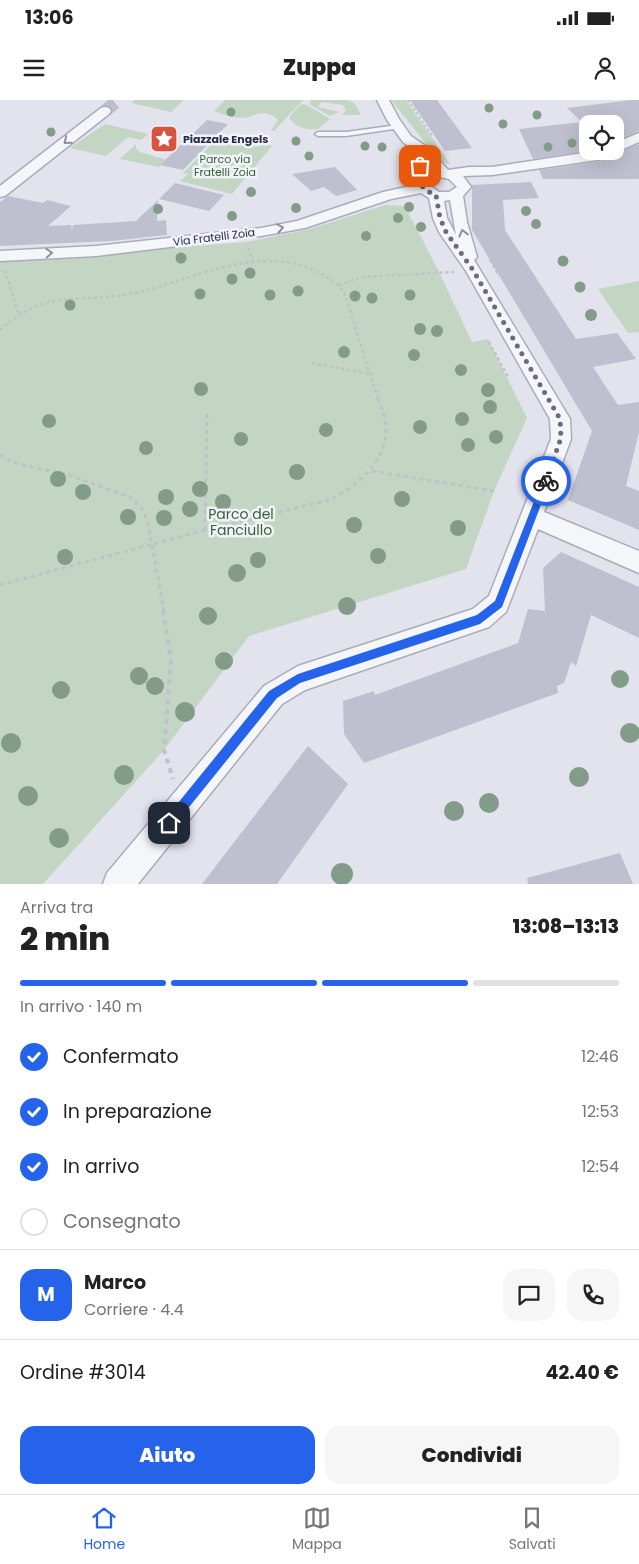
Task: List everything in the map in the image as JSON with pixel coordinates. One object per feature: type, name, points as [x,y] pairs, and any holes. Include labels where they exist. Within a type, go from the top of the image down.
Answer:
[{"type":"street","points":[[377,101],[384,115],[396,124],[407,139],[422,150],[453,181],[460,222],[473,270]]},
{"type":"street","points":[[0,193],[105,111]]},
{"type":"street","points":[[624,144],[639,137]]},
{"type":"street","points":[[118,884],[273,695],[298,679],[480,619],[498,604],[533,517],[561,438],[560,419],[473,270],[446,232],[429,186],[411,152],[407,139]]},
{"type":"street","name":"Via Fratelli Zoia","points":[[3,263],[261,232],[300,225],[388,195],[453,181],[484,177],[492,171],[579,159]]},
{"type":"street","points":[[429,186],[453,181]]},
{"type":"street","points":[[533,517],[639,562]]},
{"type":"lane","points":[[318,134],[356,134],[396,124]]},
{"type":"path","points":[[408,100],[438,144]]},
{"type":"path","points":[[0,330],[18,313],[31,306],[62,298],[133,293],[235,265],[253,262],[277,260],[295,263],[323,274],[339,285],[345,295],[385,420],[386,437],[372,471],[343,494],[329,500],[205,530],[0,586]]},
{"type":"path","points":[[3,263],[18,313]]},
{"type":"path","points":[[339,285],[361,277],[440,274]]},
{"type":"path","points":[[489,342],[508,377]]},
{"type":"path","points":[[312,363],[370,374]]},
{"type":"path","points":[[205,530],[207,413]]},
{"type":"path","points":[[0,455],[17,464],[66,474],[130,497],[143,510],[153,544],[171,660],[164,750],[182,808]]},
{"type":"path","points":[[372,471],[494,491]]},
{"type":"green space","points":[[135,100],[184,100],[171,112],[131,103]]},
{"type":"green space","points":[[225,100],[303,100],[274,131],[271,131],[278,120],[268,114],[263,113],[241,118],[214,111]]},
{"type":"green space","points":[[311,100],[348,100],[355,104],[361,115],[342,115],[346,110],[343,105],[321,102],[318,107],[339,112],[330,116],[309,104]]},
{"type":"green space","points":[[391,100],[406,100],[450,164],[440,161]]},
{"type":"green space","points":[[301,104],[307,105],[330,119],[318,129],[306,129],[298,126],[289,117]]},
{"type":"green space","points":[[105,124],[148,134],[141,140],[128,137],[106,156],[70,148]]},
{"type":"green space","name":"Parco via Fratelli Zoia","points":[[217,139],[257,147],[261,143],[272,146],[232,194],[180,181],[188,174],[183,173]]},
{"type":"green space","points":[[136,144],[136,148],[140,152],[167,160],[159,167],[120,159]]},
{"type":"green space","name":"Parco del Fanciullo","points":[[385,205],[405,206],[472,342],[488,339],[527,418],[494,491],[466,569],[249,636],[164,750],[43,884],[0,884],[0,261],[246,242],[310,229]]},
{"type":"green space","points":[[639,281],[639,332],[628,333],[598,289]]},
{"type":"building","points":[[410,100],[437,100],[472,148],[445,151]]},
{"type":"building","points":[[639,100],[639,131],[624,137],[624,115],[579,115],[579,119],[567,108]]},
{"type":"building","points":[[207,120],[228,124],[183,170],[160,165]]},
{"type":"building","points":[[579,122],[579,152],[533,159],[519,129]]},
{"type":"building","points":[[639,144],[639,179],[543,179],[539,170],[602,160],[624,160],[624,149]]},
{"type":"building","points":[[335,167],[357,190],[336,196],[324,187],[311,191],[292,174]]},
{"type":"building","points":[[531,182],[539,198],[503,200],[505,230],[576,339],[617,333],[636,359],[593,367],[618,405],[639,402],[639,432],[626,486],[639,491],[639,530],[568,500],[592,431],[472,230],[472,185]]},
{"type":"building","points":[[175,183],[224,195],[209,211],[159,199]]},
{"type":"building","points":[[8,196],[43,203],[47,200],[71,206],[48,226],[71,225],[72,230],[73,225],[136,221],[158,200],[157,221],[166,220],[167,235],[111,241],[0,246],[0,202]]},
{"type":"building","points":[[561,552],[639,587],[639,638],[591,615],[576,666],[571,662],[564,683],[557,686],[558,693],[364,763],[344,734],[343,701],[374,691],[375,695],[518,643],[528,609],[545,611],[543,568]]},
{"type":"building","points":[[308,746],[348,784],[277,884],[202,884]]},
{"type":"building","points":[[620,853],[633,884],[528,884],[527,878]]},
{"type":"tunnel","points":[[105,111],[116,102]]},
{"type":"way so far","points":[[420,166],[428,176],[422,180],[422,186],[431,194],[436,195],[440,218],[446,232],[473,270],[560,419],[561,438],[546,481]]},
{"type":"place","name":"Piazzale Engels","points":[[164,139]]},
{"type":"route","points":[[169,823],[273,695],[298,679],[480,619],[498,604],[546,481]]}]
